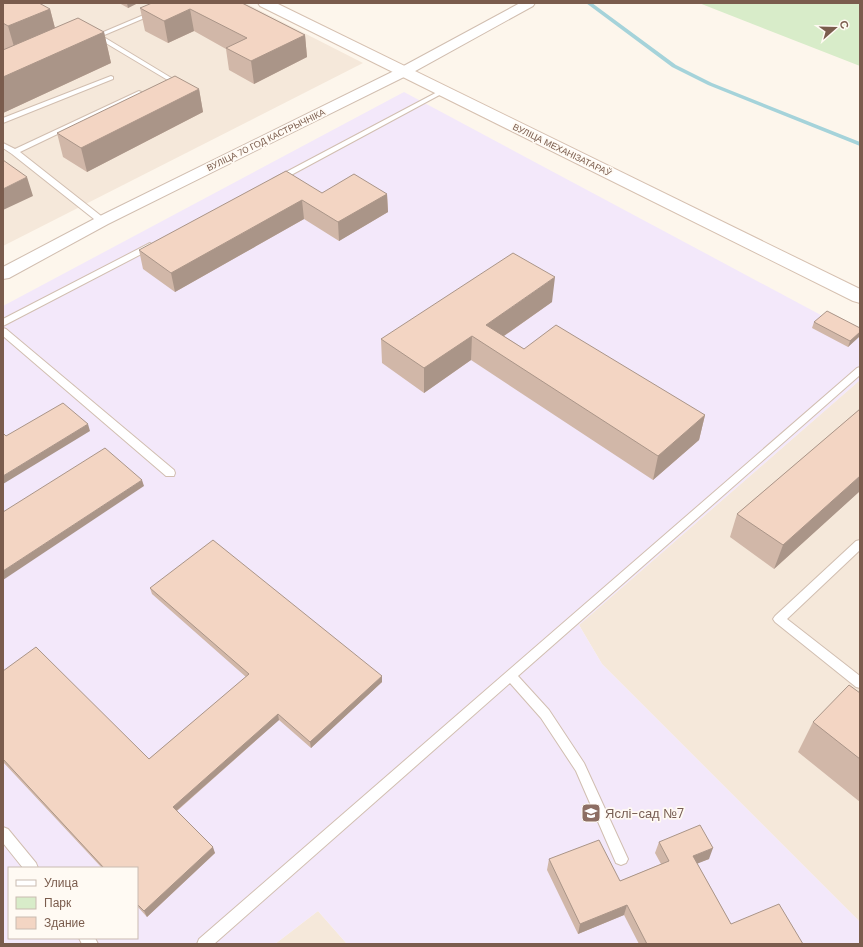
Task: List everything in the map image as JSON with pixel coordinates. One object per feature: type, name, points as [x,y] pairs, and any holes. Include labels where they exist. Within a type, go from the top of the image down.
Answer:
[{"type":"street","name":"ВУЛІЦА МЕХАНІЗАТАРАЎ","points":[[265,3],[860,297]]},
{"type":"street","name":"ВУЛІЦА 70 ГОД КАСТРЫЧНІКА","points":[[3,274],[102,222],[403,72],[528,3]]},
{"type":"lane","points":[[177,3],[94,35],[181,86]]},
{"type":"lane","points":[[3,121],[111,78]]},
{"type":"lane","points":[[268,183],[443,91]]},
{"type":"lane","points":[[15,152],[139,93]]},
{"type":"lane","points":[[3,144],[102,222]]},
{"type":"lane","points":[[3,323],[156,242]]},
{"type":"lane","points":[[3,331],[170,473]]},
{"type":"lane","points":[[204,944],[860,370]]},
{"type":"lane","points":[[860,544],[779,619],[860,682]]},
{"type":"lane","points":[[511,676],[545,714],[580,767],[621,859]]},
{"type":"lane","points":[[3,833],[30,867]]},
{"type":"shaded area","points":[[3,3],[245,3],[363,63],[3,246]]},
{"type":"shaded area","points":[[404,92],[860,336],[860,380],[579,625],[602,664],[860,922],[860,944],[347,944],[318,911],[275,944],[3,944],[3,306]]},
{"type":"shaded area","points":[[860,380],[860,922],[602,664],[579,625]]},
{"type":"shaded area","points":[[318,911],[347,944],[275,944]]},
{"type":"green space","points":[[699,3],[860,3],[860,66]]},
{"type":"building","points":[[3,3],[39,3],[50,9],[8,26],[3,23]]},
{"type":"building","points":[[152,3],[242,3],[305,35],[251,61],[226,48],[247,38],[190,9],[164,21],[140,8]]},
{"type":"building","points":[[78,18],[104,32],[3,77],[3,50]]},
{"type":"building","points":[[175,76],[199,89],[81,148],[57,133]]},
{"type":"building","points":[[3,160],[27,177],[3,189]]},
{"type":"building","points":[[286,171],[322,193],[354,174],[387,194],[338,222],[302,200],[171,273],[139,250]]},
{"type":"building","points":[[513,253],[555,277],[486,325],[524,349],[556,325],[705,415],[658,456],[472,336],[424,368],[381,339]]},
{"type":"building","points":[[827,311],[860,328],[860,332],[850,341],[814,322]]},
{"type":"building","points":[[63,403],[88,424],[3,476],[3,433],[6,436]]},
{"type":"building","points":[[860,409],[860,476],[783,545],[737,514]]},
{"type":"building","points":[[105,448],[142,480],[3,571],[3,512]]},
{"type":"building","points":[[213,540],[382,676],[310,742],[278,714],[173,807],[213,847],[144,911],[138,905],[138,867],[103,867],[3,759],[3,671],[36,647],[149,759],[249,674],[150,588]]},
{"type":"building","points":[[849,685],[860,693],[860,759],[813,722]]},
{"type":"building","points":[[700,825],[713,848],[693,856],[731,924],[779,904],[803,944],[647,944],[627,905],[580,924],[549,859],[599,840],[620,881],[669,861],[659,842]]},
{"type":"waterway","points":[[589,3],[674,66],[710,84],[860,144]]},
{"type":"place","name":"Яслі-сад №7","points":[[591,813]]}]
